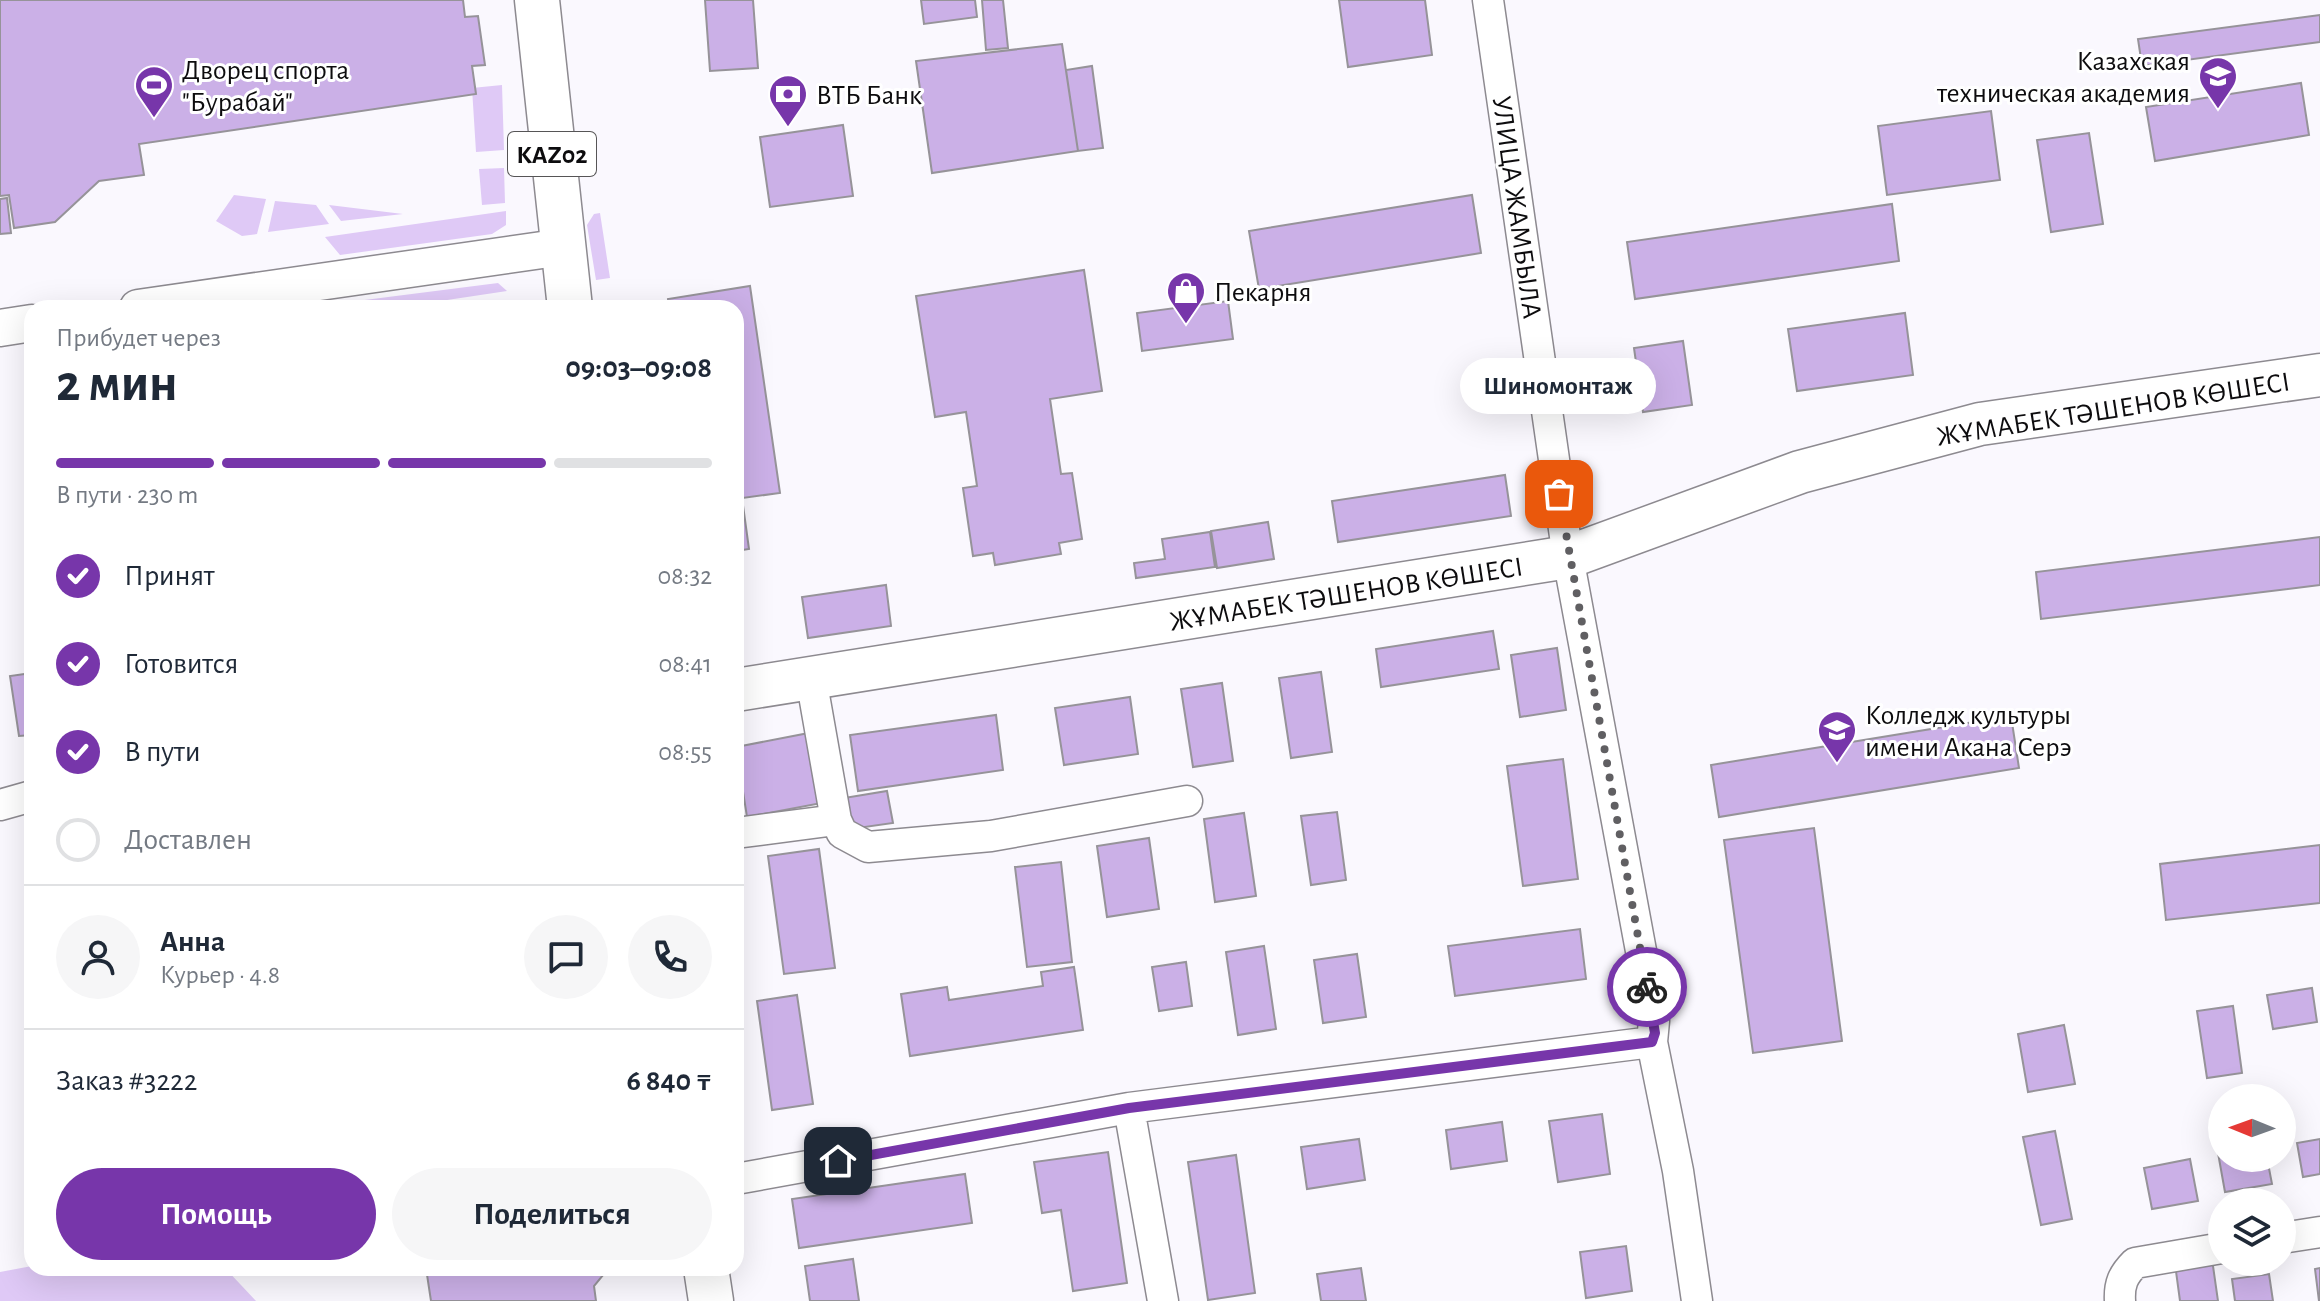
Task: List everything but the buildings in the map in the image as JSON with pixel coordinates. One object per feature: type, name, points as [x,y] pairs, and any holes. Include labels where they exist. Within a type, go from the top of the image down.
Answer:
[{"type":"highway","name":"KАZ02","points":[[537,0],[569,300]]},
{"type":"highway","points":[[707,1276],[711,1301]]},
{"type":"highway","points":[[719,1276],[722,1301]]},
{"type":"main road","name":"ЖҰМАБЕК ТӘШЕНОВ КӨШЕСІ","points":[[744,689],[1568,557],[1800,472],[1980,424],[2320,375]]},
{"type":"street","name":"УЛИЦА ЖАМБЫЛА","points":[[1488,0],[1568,557],[1654,1021],[1652,1042],[1678,1171],[1697,1301]]},
{"type":"street","points":[[194,300],[563,247]]},
{"type":"street","points":[[0,328],[24,324]]},
{"type":"street","points":[[811,678],[836,820],[842,833],[868,847],[991,836],[1187,801]]},
{"type":"street","points":[[0,805],[24,798]]},
{"type":"street","points":[[744,832],[836,820]]},
{"type":"street","points":[[744,1178],[1129,1108],[1652,1042]]},
{"type":"street","points":[[1129,1108],[1163,1301]]},
{"type":"street","points":[[2296,1236],[2320,1232]]},
{"type":"street","points":[[2120,1301],[2119,1287],[2125,1273],[2135,1263],[2208,1250]]},
{"type":"shaded area","points":[[502,85],[504,150],[476,152],[472,88]]},
{"type":"shaded area","points":[[504,168],[505,203],[482,205],[479,169]]},
{"type":"shaded area","points":[[234,195],[266,199],[257,234],[242,236],[216,221]]},
{"type":"shaded area","points":[[275,201],[316,205],[329,224],[268,232]]},
{"type":"shaded area","points":[[329,205],[403,214],[341,221]]},
{"type":"shaded area","points":[[506,211],[506,225],[492,234],[340,255],[325,237]]},
{"type":"shaded area","points":[[600,213],[610,278],[596,280],[587,225],[594,214]]},
{"type":"shaded area","points":[[498,283],[507,291],[447,300],[365,300]]},
{"type":"shaded area","points":[[24,1268],[24,1276],[233,1276],[256,1301],[0,1301],[0,1272]]},
{"type":"way so far","points":[[1559,494],[1647,987]]},
{"type":"place","name":"Казахская техническая академия","points":[[2218,110]]},
{"type":"place","name":"Дворец спорта \"Бурабай\"","points":[[154,119]]},
{"type":"place","name":"ВТБ Банк","points":[[788,128]]},
{"type":"place","name":"Пекарня","points":[[1186,325]]},
{"type":"place","name":"Шиномонтаж","points":[[1559,494]]},
{"type":"place","name":"Колледж культуры имени Акана Серэ","points":[[1837,764]]},
{"type":"route","points":[[838,1161],[1129,1108],[1652,1042],[1655,1033],[1647,987]]}]
